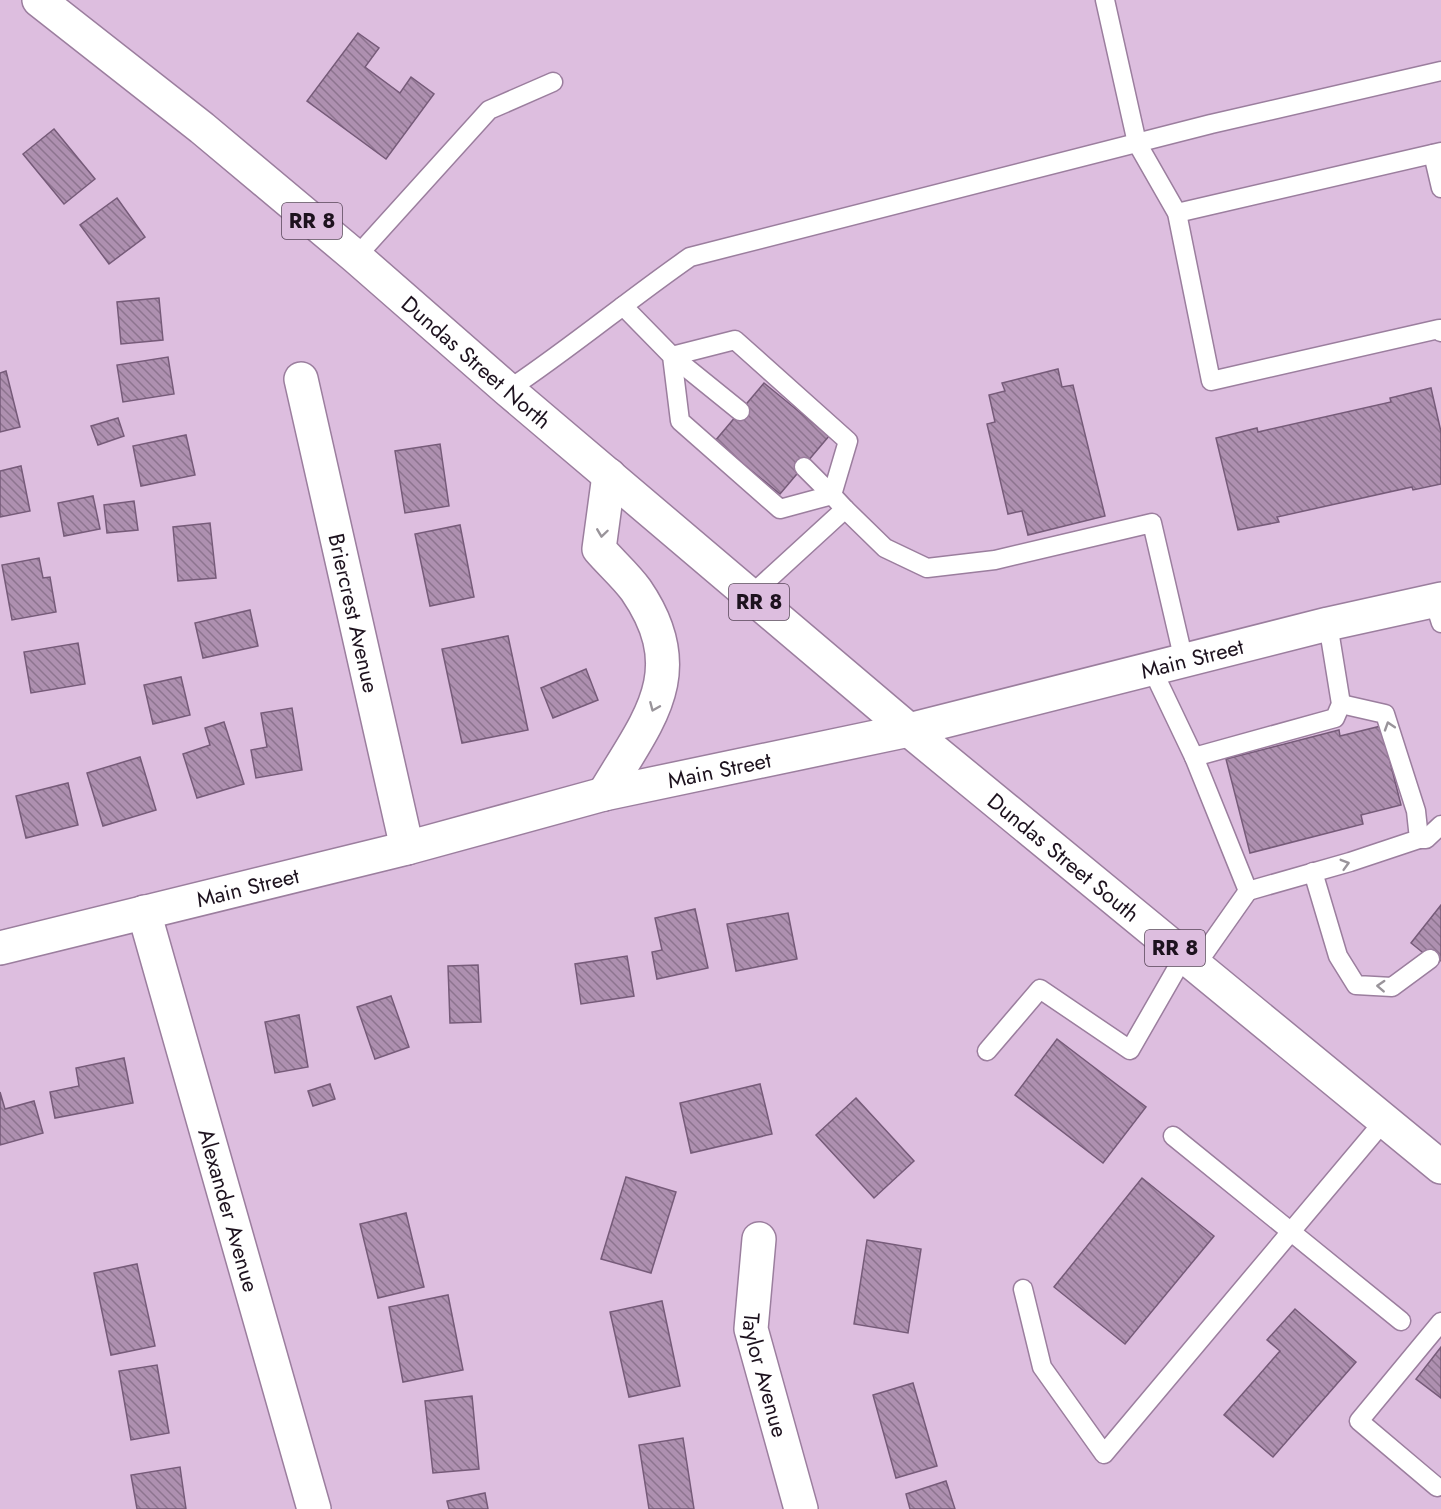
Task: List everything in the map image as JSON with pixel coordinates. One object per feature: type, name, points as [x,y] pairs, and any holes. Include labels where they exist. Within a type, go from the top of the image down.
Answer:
[{"type":"main road","name":"Dundas Street North","points":[[39,0],[202,128],[356,257],[508,390],[909,730]]},
{"type":"main road","name":"Briercrest Avenue","points":[[301,379],[407,848]]},
{"type":"main road","points":[[604,794],[657,704],[663,676],[661,643],[651,615],[635,589],[599,549],[609,475]]},
{"type":"main road","name":"Main Street","points":[[0,948],[407,848],[604,794],[909,730],[1328,624],[1439,608]]},
{"type":"main road","name":"Dundas Street South","points":[[909,730],[1441,1167]]},
{"type":"main road","name":"Alexander Avenue","points":[[144,912],[314,1509]]},
{"type":"main road","name":"Taylor Avenue","points":[[759,1239],[751,1329],[801,1509]]},
{"type":"lane","points":[[1105,0],[1137,143],[1177,213],[1210,381],[1441,330]]},
{"type":"lane","points":[[508,390],[690,257],[1210,124],[1441,71]]},
{"type":"lane","points":[[356,257],[489,110],[553,82]]},
{"type":"lane","points":[[1177,213],[1437,153],[1441,188]]},
{"type":"lane","points":[[623,306],[672,356],[740,411]]},
{"type":"lane","points":[[672,356],[735,340],[848,441],[832,495]]},
{"type":"lane","points":[[672,356],[680,421],[780,509],[832,495]]},
{"type":"lane","points":[[804,467],[885,548],[927,568],[995,560],[1152,524],[1184,661]]},
{"type":"lane","points":[[751,595],[845,509]]},
{"type":"lane","points":[[1194,757],[1335,718],[1341,704],[1328,624]]},
{"type":"lane","points":[[1152,669],[1194,757],[1248,891]]},
{"type":"lane","points":[[1341,704],[1385,714],[1416,812],[1419,839]]},
{"type":"lane","points":[[987,1051],[1040,989],[1130,1050],[1190,960],[1248,891],[1350,862],[1419,839],[1426,839],[1441,825]]},
{"type":"lane","points":[[1313,872],[1338,956],[1356,985],[1392,987],[1430,959]]},
{"type":"lane","points":[[1023,1289],[1042,1367],[1104,1454],[1384,1121]]},
{"type":"lane","points":[[1173,1136],[1401,1321]]},
{"type":"lane","points":[[1437,1487],[1359,1421],[1441,1322]]},
{"type":"building","points":[[358,33],[379,48],[365,67],[400,93],[411,77],[434,94],[386,159],[307,101]]},
{"type":"building","points":[[54,129],[95,179],[64,204],[23,154]]},
{"type":"building","points":[[117,198],[145,237],[109,264],[80,225]]},
{"type":"building","points":[[159,298],[163,340],[121,344],[117,302]]},
{"type":"building","points":[[168,357],[174,394],[123,402],[117,365]]},
{"type":"building","points":[[1058,369],[1062,387],[1073,385],[1105,516],[1028,535],[1022,511],[1008,514],[987,424],[995,422],[989,395],[1005,391],[1002,383]]},
{"type":"building","points":[[6,371],[20,427],[0,432],[0,373]]},
{"type":"building","points":[[764,383],[829,436],[780,494],[715,441]]},
{"type":"building","points":[[1431,388],[1441,432],[1441,484],[1413,490],[1412,487],[1277,517],[1279,522],[1238,530],[1216,438],[1257,428],[1258,432],[1391,402],[1390,398]]},
{"type":"building","points":[[118,418],[124,436],[98,445],[91,426]]},
{"type":"building","points":[[186,435],[195,475],[141,486],[133,446]]},
{"type":"building","points":[[440,444],[449,506],[405,513],[395,451]]},
{"type":"building","points":[[21,466],[30,511],[0,517],[0,471]]},
{"type":"building","points":[[93,496],[100,529],[64,536],[58,503]]},
{"type":"building","points":[[134,501],[138,530],[107,533],[104,505]]},
{"type":"building","points":[[210,523],[216,578],[178,581],[173,527]]},
{"type":"building","points":[[460,525],[474,597],[430,606],[415,534]]},
{"type":"building","points":[[39,558],[43,578],[50,577],[56,612],[12,620],[2,565]]},
{"type":"building","points":[[250,610],[258,646],[203,658],[195,623]]},
{"type":"building","points":[[508,636],[528,730],[462,743],[442,649]]},
{"type":"building","points":[[78,643],[85,684],[31,693],[24,652]]},
{"type":"building","points":[[586,669],[598,700],[553,718],[541,688]]},
{"type":"building","points":[[181,677],[190,715],[153,724],[144,685]]},
{"type":"building","points":[[292,708],[302,770],[256,778],[251,750],[267,747],[261,713]]},
{"type":"building","points":[[224,722],[244,784],[197,798],[183,754],[210,745],[205,728]]},
{"type":"building","points":[[1381,726],[1401,805],[1361,815],[1363,824],[1250,853],[1226,759],[1339,730],[1340,736]]},
{"type":"building","points":[[140,757],[156,810],[103,826],[87,773]]},
{"type":"building","points":[[68,783],[78,825],[26,838],[16,796]]},
{"type":"building","points":[[1441,905],[1441,960],[1437,964],[1411,943]]},
{"type":"building","points":[[695,909],[708,968],[657,979],[652,952],[662,950],[655,918]]},
{"type":"building","points":[[788,913],[797,959],[736,971],[727,924]]},
{"type":"building","points":[[627,956],[634,996],[581,1004],[575,964]]},
{"type":"building","points":[[478,965],[481,1022],[450,1023],[448,966]]},
{"type":"building","points":[[391,996],[409,1047],[375,1059],[357,1007]]},
{"type":"building","points":[[299,1015],[308,1067],[275,1073],[265,1022]]},
{"type":"building","points":[[1057,1039],[1146,1107],[1103,1163],[1015,1095]]},
{"type":"building","points":[[124,1058],[133,1103],[55,1118],[50,1092],[79,1086],[76,1068]]},
{"type":"building","points":[[330,1084],[335,1099],[313,1106],[308,1091]]},
{"type":"building","points":[[760,1084],[772,1134],[691,1153],[680,1103]]},
{"type":"building","points":[[0,1092],[5,1109],[34,1101],[43,1133],[0,1145]]},
{"type":"building","points":[[856,1098],[914,1161],[874,1198],[816,1135]]},
{"type":"building","points":[[626,1177],[676,1192],[651,1273],[601,1259]]},
{"type":"building","points":[[1142,1178],[1214,1236],[1125,1344],[1054,1287]]},
{"type":"building","points":[[406,1213],[424,1287],[378,1298],[360,1224]]},
{"type":"building","points":[[867,1240],[921,1249],[908,1333],[854,1324]]},
{"type":"building","points":[[137,1264],[155,1346],[111,1355],[94,1273]]},
{"type":"building","points":[[448,1295],[463,1370],[403,1382],[389,1307]]},
{"type":"building","points":[[662,1301],[680,1386],[629,1397],[610,1312]]},
{"type":"building","points":[[1295,1309],[1356,1362],[1273,1457],[1224,1415],[1280,1351],[1267,1340]]},
{"type":"building","points":[[1441,1347],[1441,1398],[1416,1379]]},
{"type":"building","points":[[157,1365],[169,1433],[131,1440],[119,1371]]},
{"type":"building","points":[[913,1383],[937,1466],[896,1478],[873,1395]]},
{"type":"building","points":[[472,1396],[479,1469],[433,1473],[425,1401]]},
{"type":"building","points":[[683,1438],[694,1509],[649,1509],[639,1445]]},
{"type":"building","points":[[180,1467],[186,1509],[137,1509],[131,1475]]},
{"type":"building","points":[[946,1481],[955,1509],[910,1509],[906,1494]]},
{"type":"building","points":[[485,1493],[488,1509],[449,1509],[447,1501]]}]
